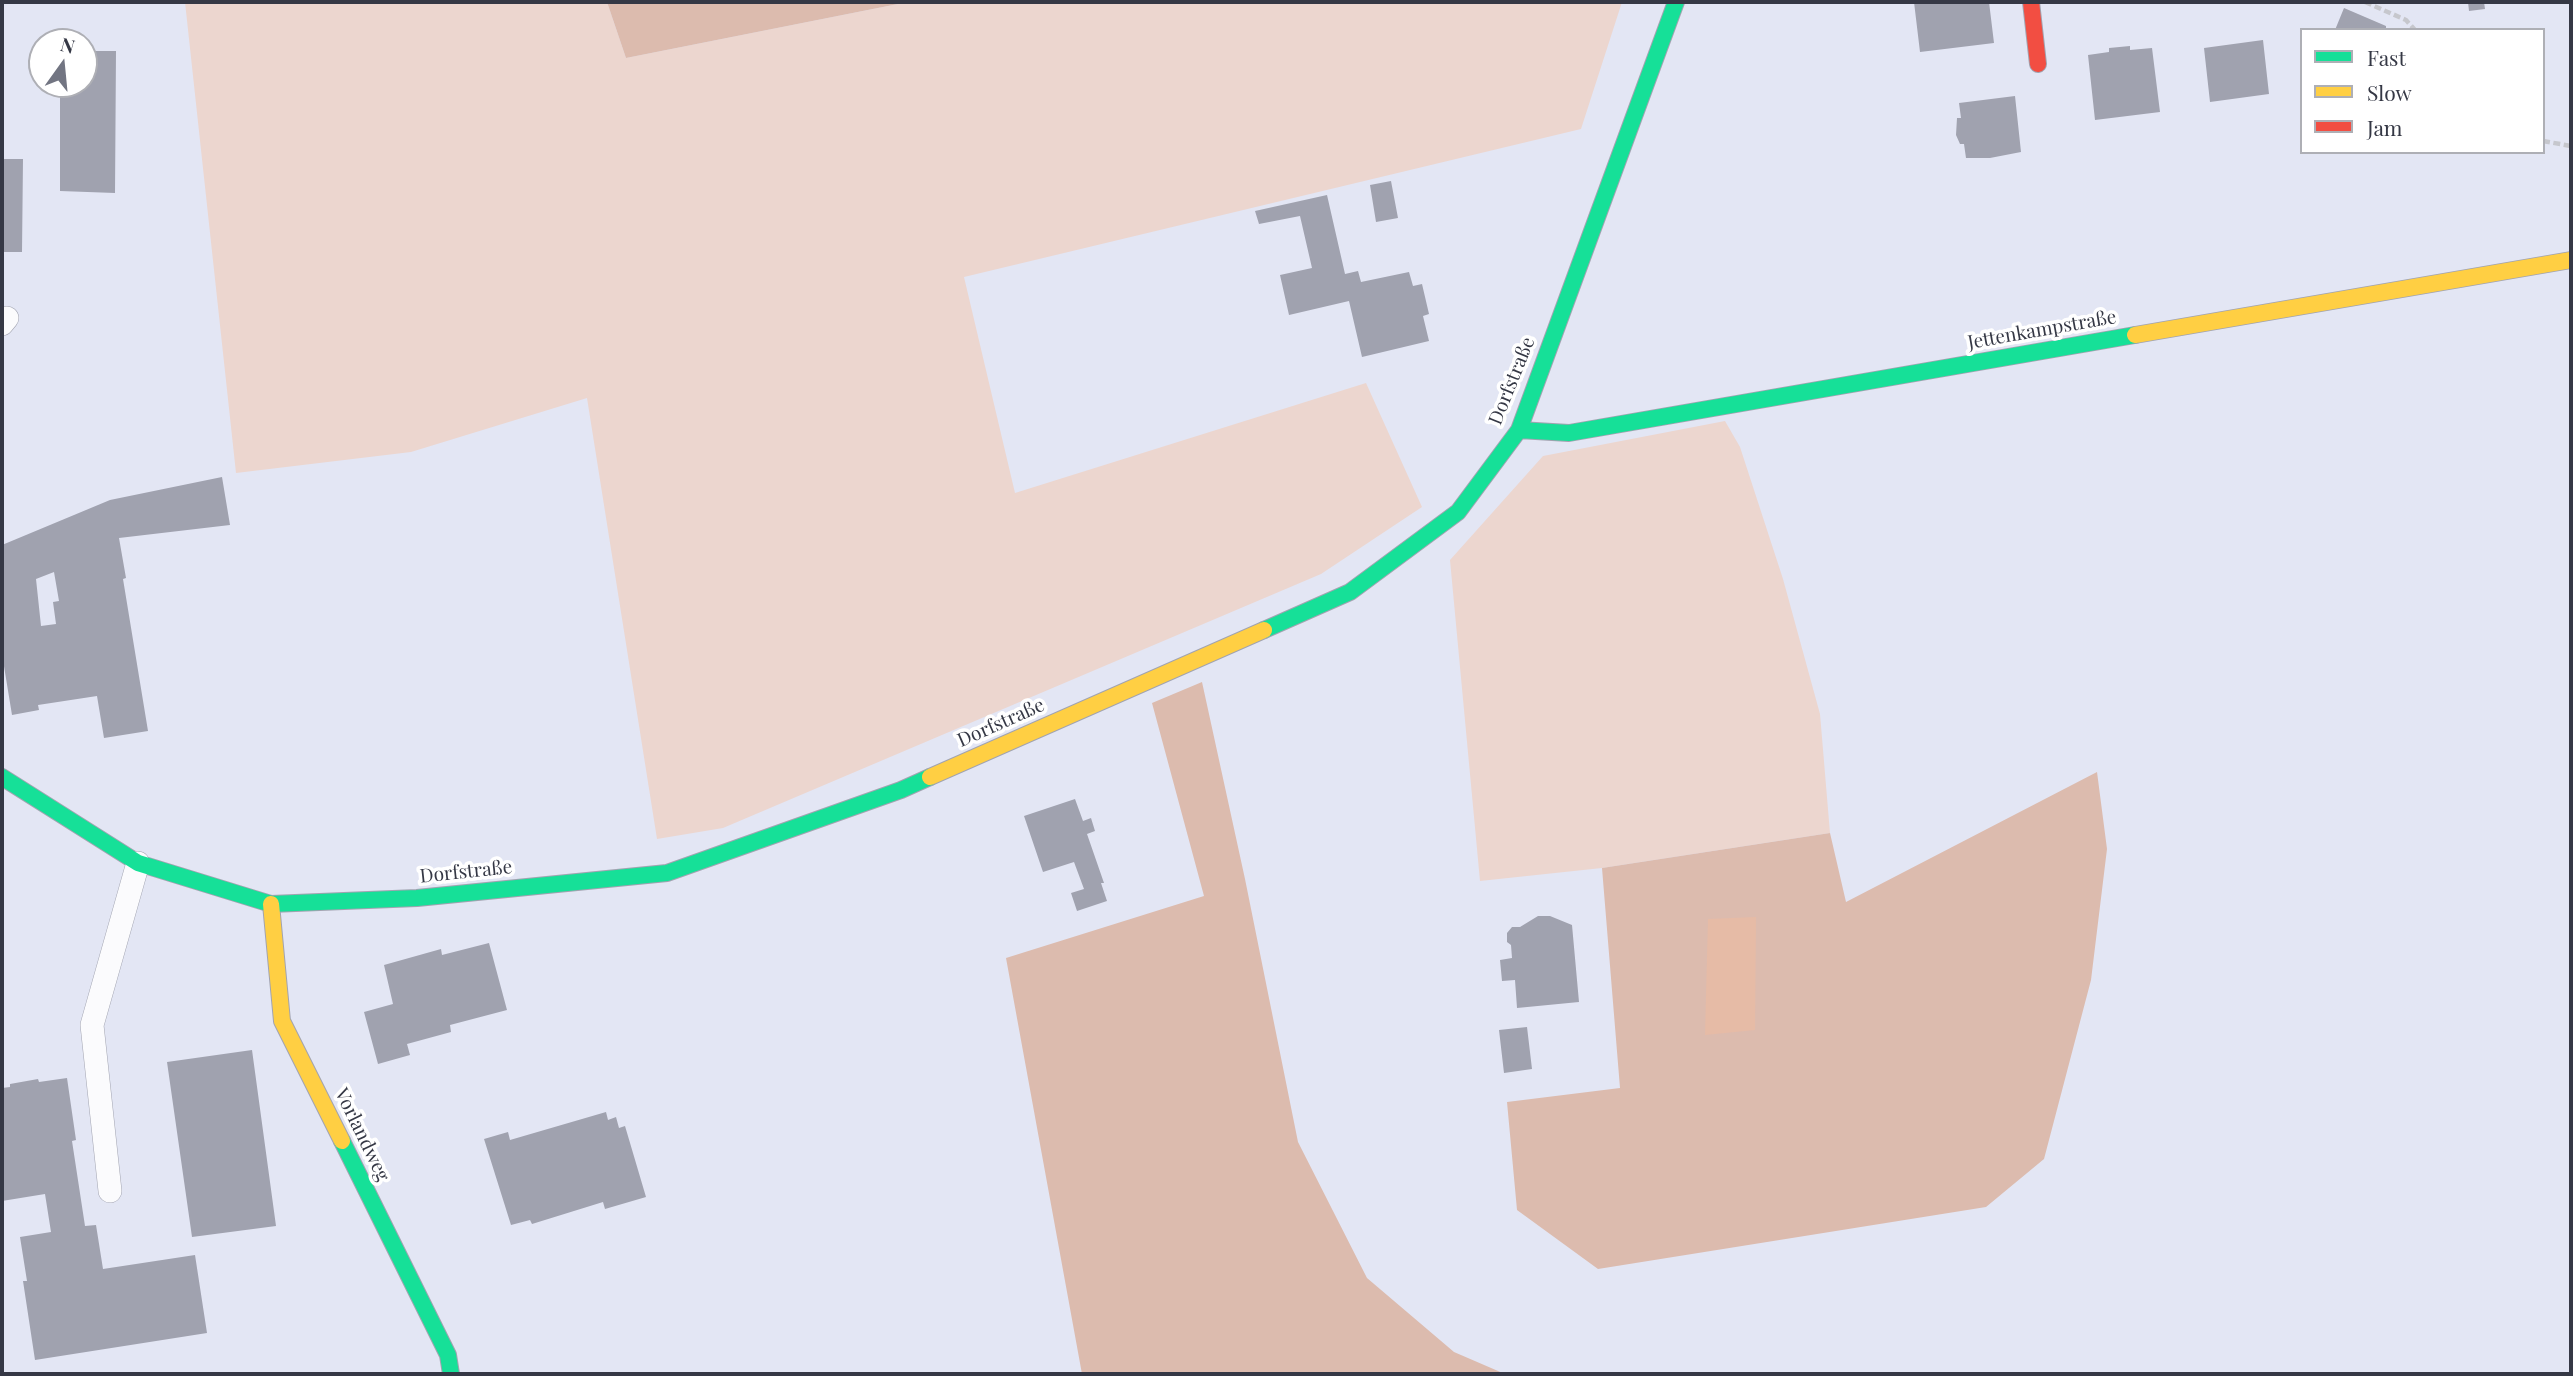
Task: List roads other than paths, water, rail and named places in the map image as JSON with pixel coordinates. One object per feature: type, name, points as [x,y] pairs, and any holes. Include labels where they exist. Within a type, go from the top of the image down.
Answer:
[{"type":"street","name":"Dorfstraße","points":[[2,777],[138,863],[271,904],[417,898],[667,873],[901,790],[1350,592],[1458,512],[1519,430],[1676,2]]},
{"type":"street","points":[[2031,2],[2038,64]]},
{"type":"street","name":"Jettenkampstraße","points":[[1519,430],[1569,433],[2571,260]]},
{"type":"street","name":"Vorlandweg","points":[[271,904],[282,1021],[448,1355],[451,1374]]},
{"type":"lane","points":[[110,1191],[92,1025],[138,863]]}]
